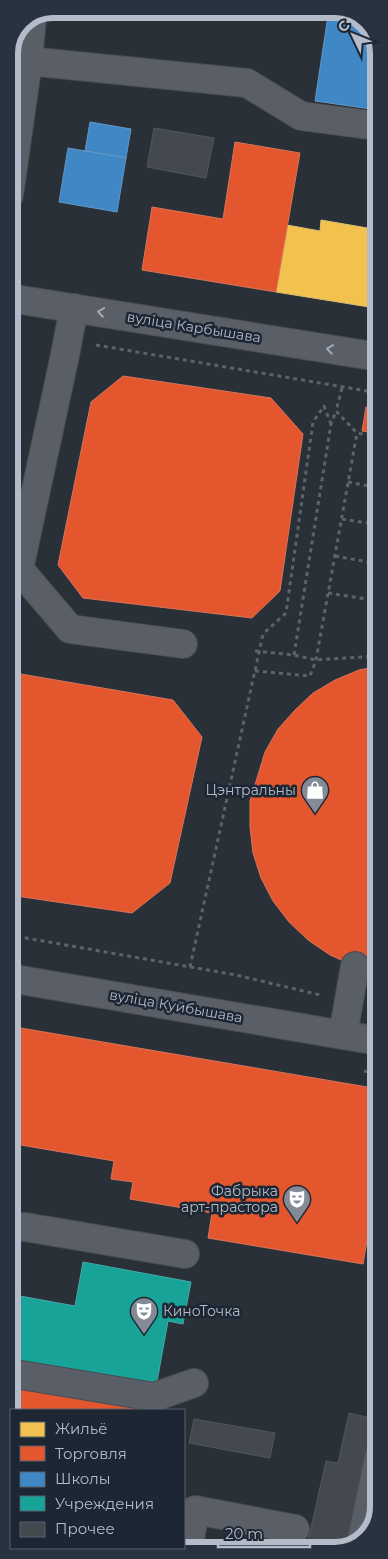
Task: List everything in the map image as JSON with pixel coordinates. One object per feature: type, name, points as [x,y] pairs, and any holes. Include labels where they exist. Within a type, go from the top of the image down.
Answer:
[{"type":"street","points":[[17,139],[31,25]]},
{"type":"street","points":[[28,61],[247,83],[301,116],[370,125]]},
{"type":"street","name":"вуліца Карбышава","points":[[17,299],[370,356]]},
{"type":"street","points":[[74,308],[19,569],[70,629],[183,644]]},
{"type":"street","points":[[343,1034],[355,966]]},
{"type":"street","name":"вуліца Куйбышава","points":[[17,979],[370,1038]]},
{"type":"street","points":[[17,1227],[185,1254]]},
{"type":"street","points":[[17,1374],[154,1397],[194,1383]]},
{"type":"street","points":[[365,1526],[370,1500]]},
{"type":"street","points":[[189,1541],[195,1510],[295,1529]]},
{"type":"path","points":[[67,340],[370,392]]},
{"type":"path","points":[[294,655],[332,424],[342,387]]},
{"type":"path","points":[[190,967],[263,634],[286,613],[313,422],[324,406],[332,424]]},
{"type":"path","points":[[336,412],[357,433],[370,435]]},
{"type":"path","points":[[255,671],[310,676],[316,660],[357,433]]},
{"type":"path","points":[[348,482],[370,486]]},
{"type":"path","points":[[342,519],[370,524]]},
{"type":"path","points":[[335,556],[370,562]]},
{"type":"path","points":[[328,593],[370,600]]},
{"type":"path","points":[[255,651],[294,655],[316,660],[370,656]]},
{"type":"path","points":[[17,936],[236,975],[349,1002]]},
{"type":"building: Жильё","points":[[321,220],[370,228],[369,307],[276,292],[287,225],[320,231]]},
{"type":"building: Торговля","points":[[235,142],[300,153],[276,292],[142,270],[152,207],[223,219]]},
{"type":"building: Торговля","points":[[123,376],[271,398],[303,434],[280,591],[252,618],[83,598],[58,565],[91,402]]},
{"type":"building: Торговля","points":[[366,407],[370,408],[370,432],[362,431]]},
{"type":"building: Торговля","name":"Цэнтральны","points":[[370,668],[370,970],[355,966],[330,955],[308,940],[289,922],[273,901],[261,878],[253,853],[250,827],[250,801],[265,752],[278,729],[313,693],[335,680],[359,670]]},
{"type":"building: Торговля","points":[[17,673],[173,700],[202,737],[170,883],[132,913],[17,896]]},
{"type":"building: Торговля","points":[[17,1027],[370,1087],[370,1229],[363,1264],[208,1238],[212,1213],[130,1199],[133,1182],[111,1179],[114,1161],[17,1144]]},
{"type":"building: Торговля","points":[[17,1387],[143,1409],[17,1409]]},
{"type":"building: Школы","points":[[328,18],[349,20],[363,31],[370,46],[370,109],[315,101]]},
{"type":"building: Школы","points":[[90,122],[131,129],[126,158],[85,151]]},
{"type":"building: Школы","points":[[68,148],[126,158],[117,212],[59,202]]},
{"type":"building: Учреждения","points":[[83,1262],[191,1282],[183,1324],[168,1321],[156,1387],[17,1361],[17,1295],[75,1306]]},
{"type":"building: Прочее","points":[[154,128],[214,138],[206,178],[147,167]]},
{"type":"building: Прочее","points":[[349,1413],[370,1418],[370,1441],[347,1540],[308,1542],[326,1461],[338,1463]]},
{"type":"building: Прочее","points":[[194,1419],[275,1433],[270,1458],[189,1443]]},
{"type":"place","name":"Цэнтральны","points":[[315,814]]},
{"type":"place","name":"Фабрыка арт-прастора","points":[[297,1223]]},
{"type":"place","name":"КиноТочка","points":[[144,1335]]}]
